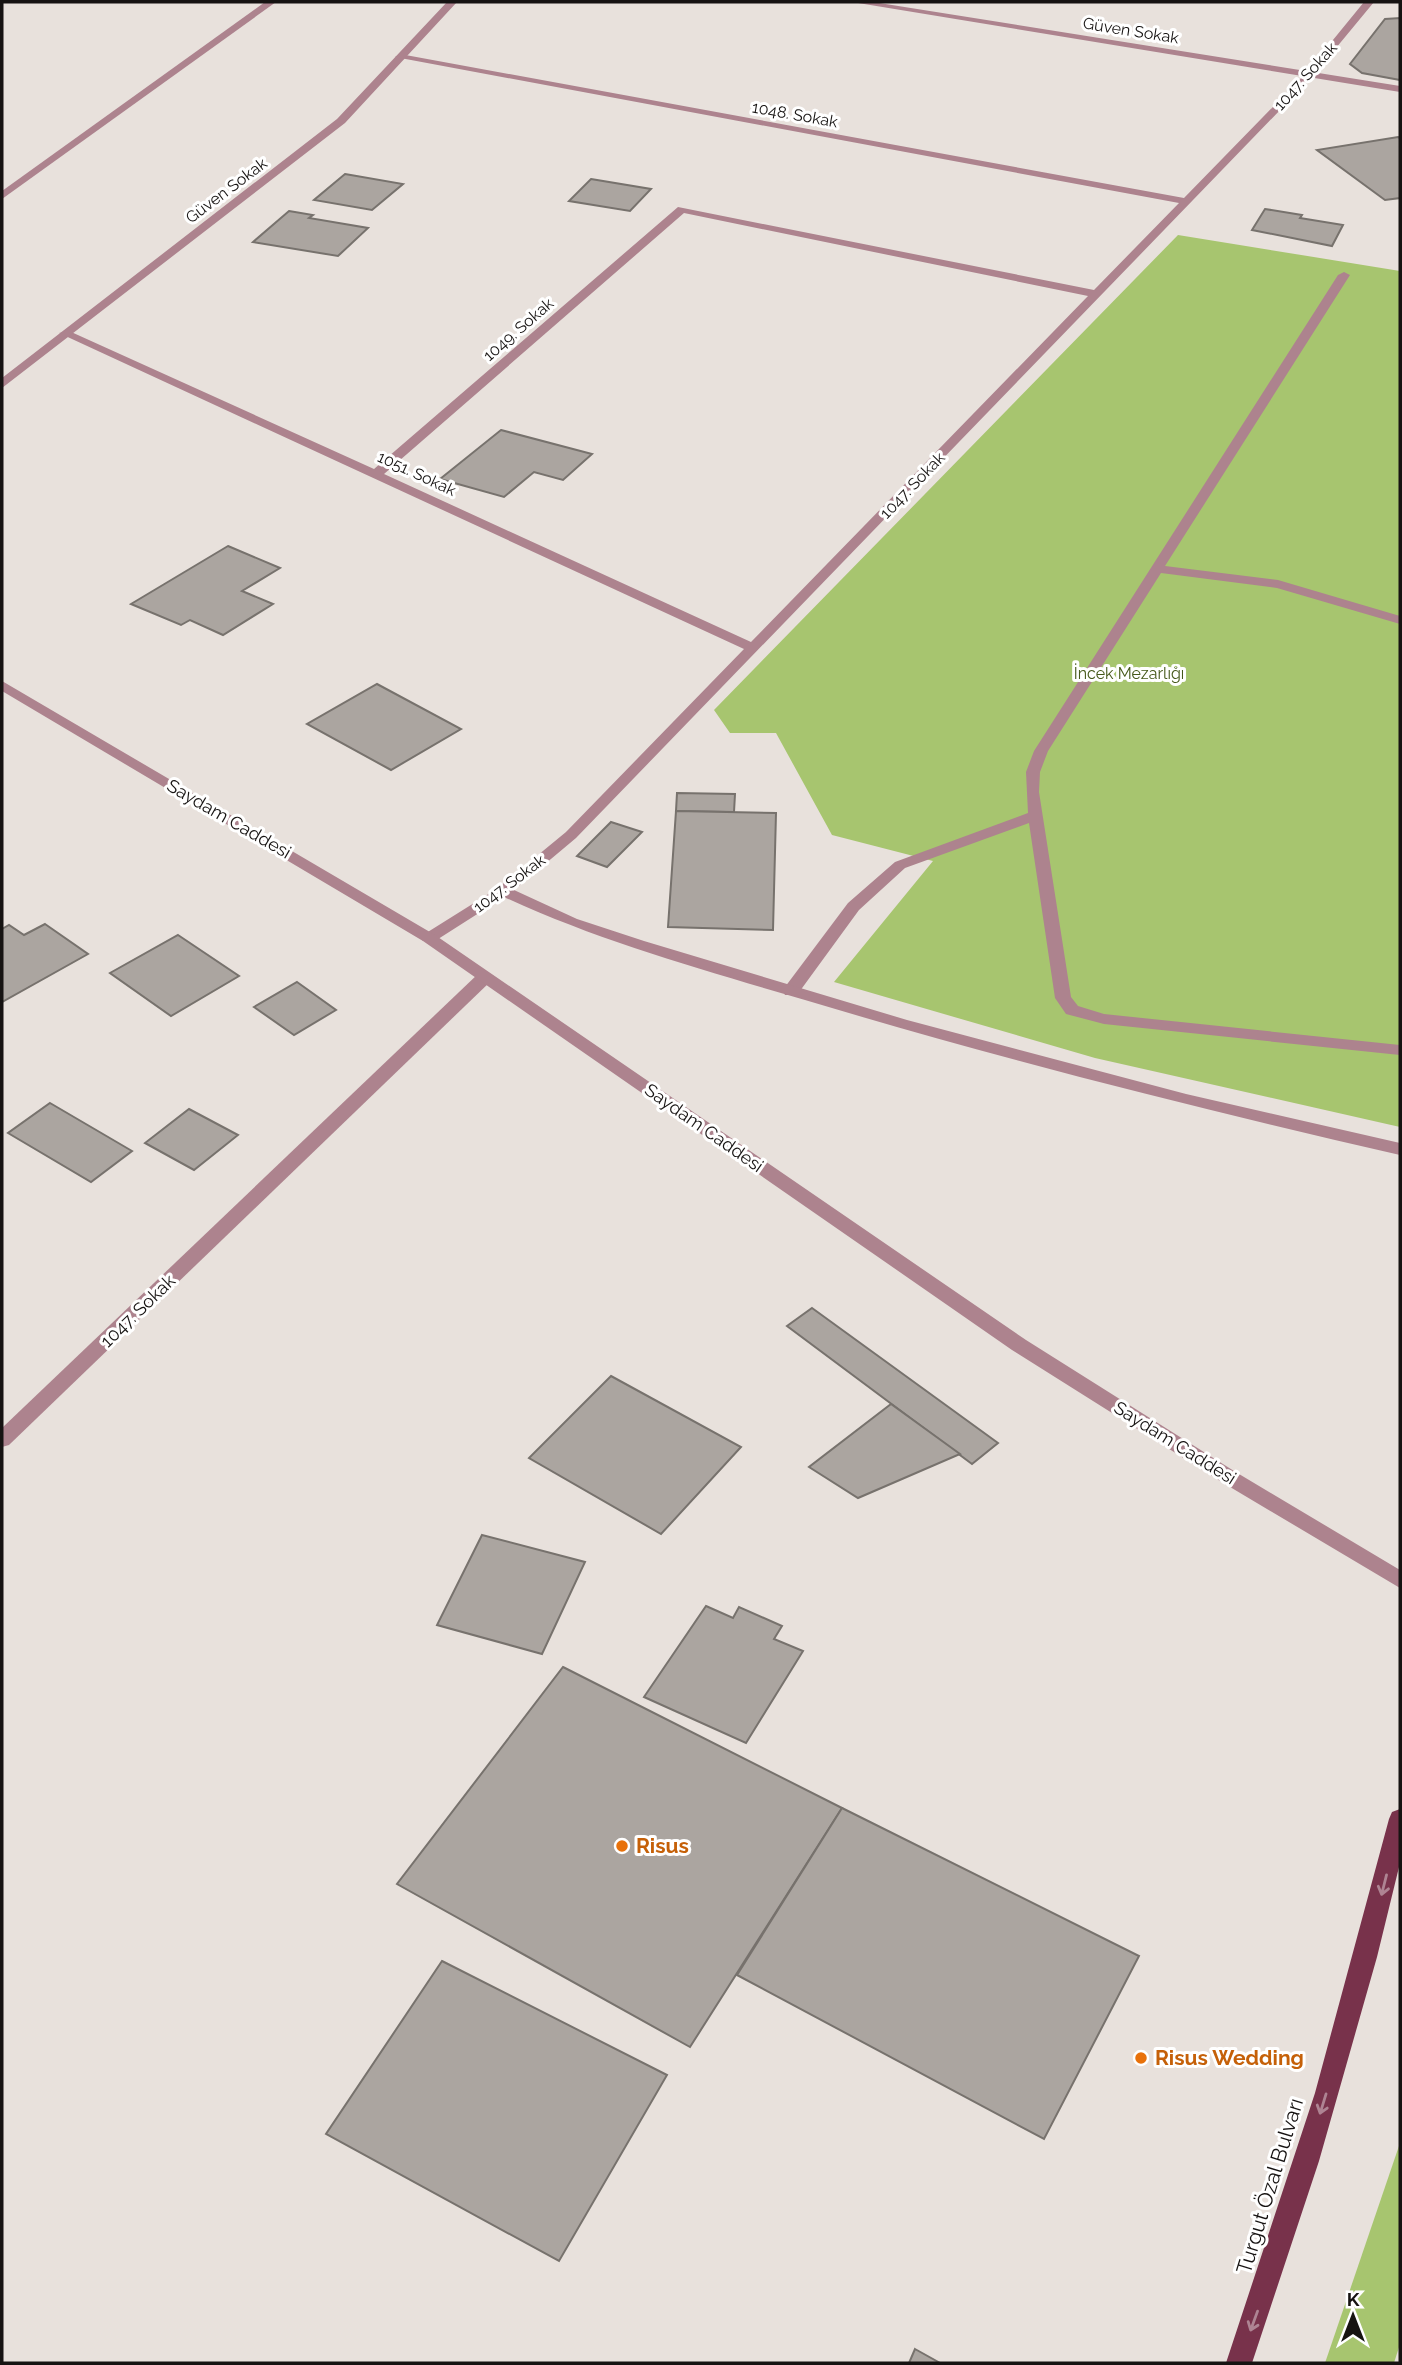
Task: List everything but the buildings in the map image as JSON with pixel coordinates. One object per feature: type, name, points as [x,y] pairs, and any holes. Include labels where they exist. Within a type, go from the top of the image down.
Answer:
[{"type":"main road","name":"Turgut Özal Bulvarı","points":[[1239,2363],[1278,2255],[1357,1990],[1400,1819]]},
{"type":"street","points":[[2,196],[271,2]]},
{"type":"street","name":"Güven Sokak","points":[[2,384],[341,121],[452,2]]},
{"type":"street","name":"Güven Sokak","points":[[857,2],[1400,89]]},
{"type":"street","name":"1047. Sokak","points":[[429,939],[503,891],[571,835],[1309,75],[1369,2]]},
{"type":"street","name":"1048. Sokak","points":[[400,57],[1184,201]]},
{"type":"street","name":"1049. Sokak","points":[[376,474],[682,209],[1097,294]]},
{"type":"street","points":[[1343,275],[1041,751],[1034,772],[1034,816],[1063,998],[1072,1010],[1104,1019],[1400,1050]]},
{"type":"street","name":"1051. Sokak","points":[[65,333],[754,648]]},
{"type":"street","points":[[1158,569],[1278,584],[1400,620]]},
{"type":"street","name":"Saydam Caddesi","points":[[2,685],[429,939],[1019,1345],[1216,1469],[1400,1580]]},
{"type":"street","points":[[791,991],[863,895],[883,877],[900,865],[1034,816]]},
{"type":"street","points":[[503,891],[571,922],[902,1024],[1173,1097],[1400,1150]]},
{"type":"street","name":"1047. Sokak","points":[[2,1440],[485,977]]},
{"type":"green space","name":"İncek Mezarlığı","points":[[1178,235],[1400,271],[1400,1127],[1095,1058],[834,982],[933,861],[832,835],[776,733],[730,733],[714,710]]},
{"type":"green space","points":[[1400,2143],[1400,2344],[1394,2363],[1325,2363]]},
{"type":"place","name":"Risus","points":[[622,1846]]},
{"type":"place","name":"Risus Wedding","points":[[1141,2058]]}]
